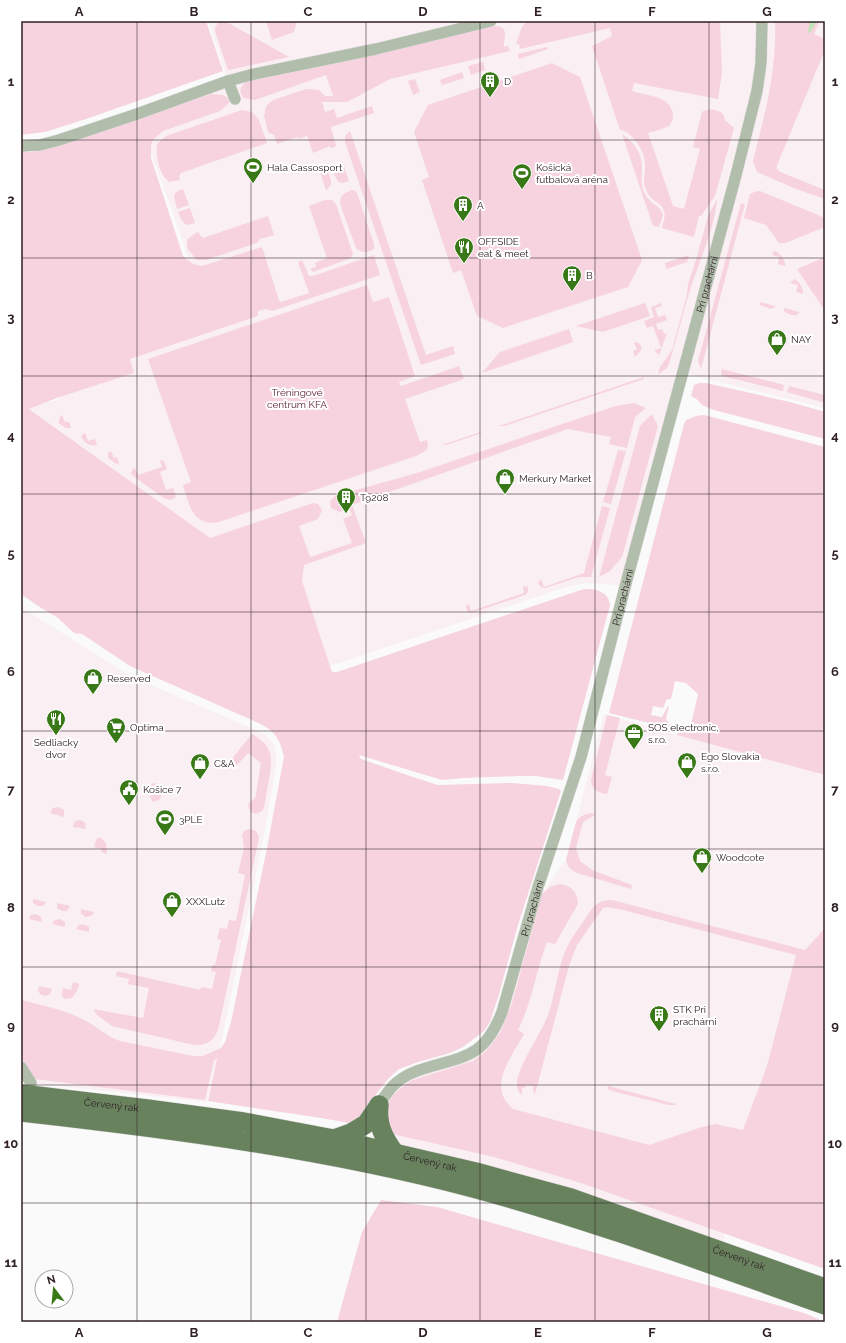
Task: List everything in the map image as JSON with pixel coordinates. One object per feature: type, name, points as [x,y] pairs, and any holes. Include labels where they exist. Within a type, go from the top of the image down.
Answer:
[{"type":"highway","name":"Červený rak","points":[[24,1081],[52,1097],[244,1122],[334,1139],[476,1172],[572,1198],[825,1288]]},
{"type":"highway","points":[[334,1139],[351,1133],[366,1124],[379,1105]]},
{"type":"highway","points":[[379,1105],[378,1114],[380,1128],[387,1143],[394,1152]]},
{"type":"highway","name":"Červený rak","points":[[21,1112],[146,1126],[242,1140],[331,1155],[451,1183],[480,1190],[603,1228],[825,1306]]},
{"type":"street","points":[[21,146],[40,145],[59,140],[228,81],[250,75],[376,49],[491,21]]},
{"type":"street","name":"Pri prachárni","points":[[379,1105],[402,1078],[420,1070],[464,1057],[482,1045],[494,1032],[502,1012],[538,887],[581,757],[625,587],[736,175],[757,91],[761,63],[762,21]]},
{"type":"street","points":[[228,81],[235,99]]},
{"type":"shaded area","points":[[209,21],[825,21],[825,408],[683,373],[625,587],[608,584],[586,583],[566,587],[330,666],[280,514],[210,538],[29,408],[58,400],[58,398],[85,389],[87,390],[88,388],[134,373],[130,359],[212,331],[179,230],[137,114],[228,81]]},
{"type":"shaded area","points":[[810,21],[817,21],[810,33],[808,32]]},
{"type":"shaded area","points":[[21,607],[132,677],[256,730],[267,736],[274,744],[276,768],[263,840],[225,1024],[207,1102],[31,1083],[21,1067]]},
{"type":"shaded area","points":[[604,714],[825,775],[825,928],[805,950],[720,1251],[387,1143],[388,1092],[396,1083],[447,1062],[488,1039],[522,940],[542,894],[566,860]]},
{"type":"green space","points":[[21,21],[206,21],[223,71],[45,132],[21,135]]},
{"type":"green space","points":[[219,21],[225,21],[289,57],[228,70],[215,31]]},
{"type":"green space","points":[[266,21],[297,21],[294,32],[272,40]]},
{"type":"green space","points":[[527,21],[720,21],[722,73],[718,99],[634,83],[632,91],[657,97],[667,103],[671,108],[673,117],[669,126],[648,133],[673,206],[684,209],[700,149],[693,147],[702,112],[712,109],[719,111],[724,116],[725,120],[734,128],[715,196],[701,216],[699,216],[694,237],[662,228],[665,212],[660,204],[648,194],[645,187],[645,160],[642,152],[636,141],[626,131],[620,130],[592,46],[612,36],[610,28],[520,49],[519,44],[516,44],[522,27]]},
{"type":"green space","points":[[775,21],[820,21],[814,34],[825,39],[825,50],[777,165],[777,169],[780,172],[825,190],[825,199],[796,189],[757,172],[753,161],[766,109],[772,74]]},
{"type":"green space","points":[[494,26],[503,28],[505,33],[504,47],[508,46],[510,51],[390,79],[347,102],[322,102],[325,112],[334,109],[337,118],[372,106],[374,113],[331,127],[336,146],[331,148],[330,146],[313,153],[307,136],[298,139],[297,137],[277,144],[274,135],[268,132],[264,116],[266,106],[273,100],[306,89],[319,90],[325,96],[333,96],[326,75],[255,100],[244,98],[240,92],[242,86],[246,82],[363,57]]},
{"type":"green space","points":[[547,47],[548,49],[519,59],[518,54]]},
{"type":"green space","points":[[483,62],[485,70],[471,75],[468,66]]},
{"type":"green space","name":"Košická futbalová aréna","points":[[552,63],[580,77],[642,260],[628,287],[503,328],[477,316],[461,270],[453,273],[422,180],[429,177],[414,132],[428,105]]},
{"type":"green space","points":[[462,72],[464,78],[442,85],[440,80]]},
{"type":"green space","points":[[415,79],[420,92],[413,95],[408,81]]},
{"type":"green space","points":[[211,94],[223,95],[229,99],[229,103],[220,111],[163,131],[153,140],[151,145],[151,158],[183,256],[193,264],[202,266],[262,247],[279,300],[281,302],[309,293],[298,262],[302,260],[309,276],[313,276],[374,255],[380,275],[272,311],[266,309],[258,311],[258,315],[255,317],[130,359],[134,373],[57,398],[29,409],[210,538],[313,503],[318,504],[322,510],[318,519],[299,526],[310,557],[352,543],[343,519],[352,515],[349,508],[340,512],[331,508],[330,501],[335,496],[417,473],[616,406],[634,403],[646,408],[635,417],[627,448],[609,444],[611,437],[568,429],[352,505],[366,543],[304,565],[302,581],[332,672],[337,672],[584,589],[597,590],[601,592],[607,597],[610,605],[563,780],[536,776],[519,776],[442,780],[359,755],[361,759],[438,785],[512,783],[547,786],[559,789],[561,791],[518,925],[490,1022],[484,1031],[463,1047],[450,1053],[399,1069],[379,1090],[360,1119],[349,1123],[208,1101],[217,1059],[214,1060],[205,1100],[35,1079],[25,1065],[21,1055],[21,1000],[66,1012],[90,1023],[120,1041],[193,1056],[203,1056],[221,1048],[225,1042],[231,1022],[267,848],[284,757],[275,734],[261,724],[130,666],[82,634],[74,633],[58,618],[21,594],[21,151],[32,152],[49,147]]},
{"type":"green space","points":[[242,110],[252,112],[259,120],[267,143],[181,173],[179,177],[180,180],[169,182],[165,178],[158,164],[157,144],[166,136]]},
{"type":"green space","points":[[350,131],[426,355],[453,346],[455,354],[421,365],[345,142],[345,136]]},
{"type":"green space","points":[[622,134],[630,140],[639,152],[642,162],[643,191],[663,215],[659,227],[653,226]]},
{"type":"green space","points":[[343,164],[349,181],[343,183],[338,182],[332,169]]},
{"type":"green space","points":[[327,169],[331,183],[329,188],[326,190],[320,172]]},
{"type":"green space","points":[[183,189],[189,205],[177,209],[174,197],[176,192]]},
{"type":"green space","points":[[352,190],[357,193],[374,244],[374,249],[365,252],[362,252],[356,248],[340,204],[341,197],[345,193]]},
{"type":"green space","points":[[757,191],[825,218],[825,227],[785,243],[779,243],[766,225],[744,218],[750,194]]},
{"type":"green space","points":[[717,199],[716,209],[707,243],[691,287],[669,364],[666,369],[658,374],[659,369],[672,350],[687,295],[688,284],[708,216]]},
{"type":"green space","points":[[325,200],[332,200],[336,204],[353,254],[351,258],[313,272],[310,269],[316,267],[315,263],[327,258],[309,206]]},
{"type":"green space","points":[[741,203],[745,204],[701,369],[698,361]]},
{"type":"green space","points":[[190,208],[195,223],[186,225],[178,212]]},
{"type":"green space","points":[[268,216],[274,235],[260,239],[257,243],[206,260],[197,260],[187,248],[187,240],[198,232],[203,238]]},
{"type":"green space","points":[[774,251],[782,257],[785,262],[785,266],[778,264],[779,257],[772,255]]},
{"type":"green space","points":[[689,255],[687,262],[666,269],[665,263]]},
{"type":"green space","points":[[825,257],[825,311],[797,269]]},
{"type":"green space","points":[[794,279],[803,289],[803,294],[796,292],[798,285],[790,283]]},
{"type":"green space","name":"Tréningové centrum KFA","points":[[367,285],[373,302],[389,297],[415,376],[399,382],[401,386],[459,366],[464,379],[405,399],[420,442],[427,440],[427,450],[416,456],[219,522],[210,523],[198,518],[190,507],[183,485],[191,482],[148,359]]},
{"type":"green space","points":[[760,302],[775,307],[771,309],[760,305]]},
{"type":"green space","points":[[645,303],[650,316],[603,332],[576,326]]},
{"type":"green space","points":[[661,303],[662,306],[655,308],[658,317],[665,315],[667,320],[656,324],[658,330],[662,329],[664,334],[667,333],[659,355],[654,350],[661,348],[653,326],[647,328],[644,321],[654,317],[651,307]]},
{"type":"green space","points":[[784,308],[799,312],[797,315],[790,314],[784,311]]},
{"type":"green space","points":[[569,329],[573,342],[482,373],[500,352]]},
{"type":"green space","points":[[636,342],[640,344],[642,349],[635,357],[633,351],[637,349],[634,343]]},
{"type":"green space","points":[[722,369],[784,385],[783,391],[722,376]]},
{"type":"green space","points":[[644,377],[644,379],[504,426],[499,426]]},
{"type":"green space","points":[[706,383],[790,402],[825,412],[825,439],[714,410],[702,405],[698,400],[691,396],[694,385]]},
{"type":"green space","points":[[789,386],[825,395],[825,400],[822,402],[787,392]]},
{"type":"green space","points":[[652,414],[658,426],[622,557],[610,571],[599,577],[640,426]]},
{"type":"green space","points":[[62,415],[65,422],[69,422],[71,428],[66,428],[59,423],[59,418]]},
{"type":"green space","points":[[704,415],[825,447],[825,775],[677,735],[679,727],[690,729],[698,694],[686,683],[675,681],[671,699],[667,699],[663,708],[653,706],[651,715],[662,717],[669,706],[666,719],[670,725],[669,728],[609,713],[684,424],[686,420]]},
{"type":"green space","points":[[483,431],[479,434],[442,445]]},
{"type":"green space","points":[[85,433],[88,441],[95,439],[97,445],[90,445],[84,440],[81,436]]},
{"type":"green space","points":[[618,450],[626,451],[611,504],[603,502]]},
{"type":"green space","points":[[111,451],[114,458],[117,457],[119,464],[108,458],[108,453]]},
{"type":"green space","points":[[160,460],[164,461],[167,469],[160,472],[166,490],[173,488],[176,495],[175,498],[170,500],[165,499],[131,473],[135,468],[138,475],[162,467]]},
{"type":"green space","points":[[602,506],[610,508],[591,577],[579,577],[545,588],[541,587],[538,583],[541,579],[544,587],[584,573]]},
{"type":"green space","points":[[523,586],[528,587],[528,592],[525,595],[471,613],[467,611],[466,606],[469,604],[471,611],[524,593]]},
{"type":"green space","points":[[607,715],[620,718],[605,775],[612,777],[606,794],[596,790],[592,786],[591,780]]},
{"type":"green space","points":[[252,734],[259,738],[268,748],[271,758],[264,807],[262,811],[257,813],[250,812],[248,804],[255,799],[261,763],[248,753],[237,765],[231,760]]},
{"type":"green space","points":[[156,783],[163,793],[159,800],[153,802],[150,797],[152,791],[151,784]]},
{"type":"green space","points":[[58,807],[64,810],[64,817],[50,813],[53,808]]},
{"type":"green space","points":[[592,813],[595,815],[583,822],[576,848],[580,861],[592,870],[632,885],[631,889],[577,873],[569,866],[566,860],[576,822],[582,816]]},
{"type":"green space","points":[[78,820],[85,823],[86,829],[73,827],[74,822]]},
{"type":"green space","points":[[251,829],[256,832],[259,838],[216,1035],[207,1043],[194,1045],[112,1026],[97,1015],[93,1009],[143,1018],[149,988],[128,984],[129,979],[116,976],[117,971],[200,990],[201,987],[212,989],[216,972],[211,971],[212,965],[215,965],[221,940],[217,939],[220,928],[227,929],[229,920],[236,921],[245,875],[238,873],[244,848],[242,835],[245,830]]},
{"type":"green space","points":[[97,838],[101,838],[106,843],[107,854],[101,852],[102,849],[94,847]]},
{"type":"green space","points":[[560,884],[573,890],[577,896],[578,904],[555,944],[547,942],[527,1009],[518,1030],[524,1034],[508,1062],[501,1081],[505,1100],[513,1109],[649,1145],[715,1124],[743,1130],[767,1066],[796,955],[623,910],[607,907],[603,908],[577,945],[569,966],[535,1094],[533,1091],[533,1086],[526,1085],[526,1087],[522,1088],[522,1095],[517,1086],[518,1077],[548,1015],[564,953],[575,933],[594,906],[606,900],[612,900],[805,950],[825,928],[825,1269],[581,1183],[494,1157],[388,1133],[387,1107],[392,1097],[399,1090],[413,1080],[473,1061],[484,1053],[501,1031],[512,1003],[542,894],[550,887]]},
{"type":"green space","points":[[33,899],[46,902],[43,906],[38,906],[33,903]]},
{"type":"green space","points":[[57,903],[70,906],[67,911],[62,911],[57,908]]},
{"type":"green space","points":[[81,909],[94,912],[91,916],[86,917],[81,914]]},
{"type":"green space","points":[[36,914],[41,917],[42,922],[29,919],[31,915]]},
{"type":"green space","points":[[60,919],[65,922],[65,927],[52,924],[55,920]]},
{"type":"green space","points":[[81,924],[89,927],[89,932],[76,929]]},
{"type":"green space","points":[[73,982],[79,984],[77,991],[72,998],[64,999],[62,995],[63,988],[71,990]]},
{"type":"green space","points":[[39,986],[52,989],[50,994],[46,996],[41,995],[38,991]]},
{"type":"green space","points":[[608,1086],[676,1104],[669,1105],[612,1091],[608,1089]]},
{"type":"green space","points":[[381,1200],[437,1207],[804,1313],[825,1322],[337,1322],[362,1232]]},
{"type":"place","name":"D","points":[[490,98]]},
{"type":"place","name":"Hala Cassosport","points":[[253,184]]},
{"type":"place","name":"Košická futbalová aréna","points":[[522,190]]},
{"type":"place","name":"A","points":[[463,222]]},
{"type":"place","name":"OFFSIDE eat & meet","points":[[464,264]]},
{"type":"place","name":"B","points":[[572,292]]},
{"type":"place","name":"NAY","points":[[777,356]]},
{"type":"place","name":"Merkury Market","points":[[505,495]]},
{"type":"place","name":"T9208","points":[[346,514]]},
{"type":"place","name":"Reserved","points":[[93,695]]},
{"type":"place","name":"Sedliacky dvor","points":[[56,736]]},
{"type":"place","name":"Optima","points":[[116,744]]},
{"type":"place","name":"SOS electronic, s.r.o.","points":[[634,750]]},
{"type":"place","name":"Ego Slovakia s.r.o.","points":[[687,779]]},
{"type":"place","name":"C&A","points":[[200,780]]},
{"type":"place","name":"Košice 7","points":[[129,806]]},
{"type":"place","name":"3PLE","points":[[165,836]]},
{"type":"place","name":"Woodcote","points":[[702,874]]},
{"type":"place","name":"XXXLutz","points":[[172,918]]},
{"type":"place","name":"STK Pri prachárni","points":[[659,1032]]}]
